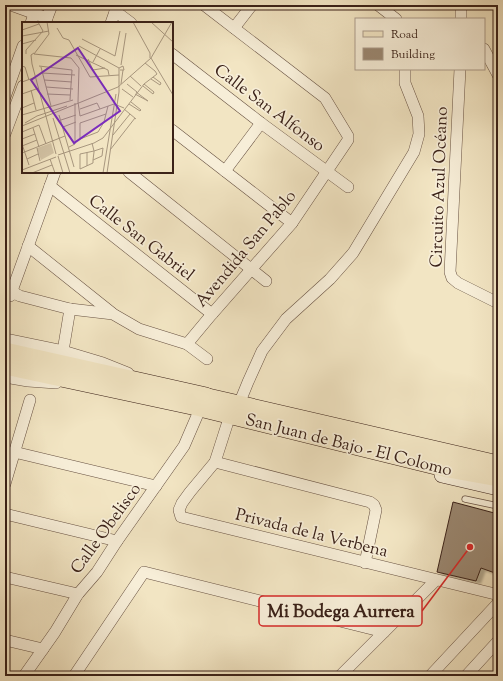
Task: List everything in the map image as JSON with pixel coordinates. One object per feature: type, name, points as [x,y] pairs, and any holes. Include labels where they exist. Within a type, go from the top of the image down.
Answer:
[{"type":"main road","points":[[5,351],[144,382],[205,403]]},
{"type":"main road","points":[[5,366],[78,383],[205,403]]},
{"type":"main road","name":"San Juan de Bajo - El Colomo","points":[[205,403],[498,464]]},
{"type":"main road","name":"San Juan de Bajo - El Colomo","points":[[230,407],[342,443],[498,478]]},
{"type":"main road","points":[[342,443],[410,467],[498,488]]},
{"type":"street","points":[[11,5],[49,14]]},
{"type":"street","name":"Avendida San Pablo","points":[[188,344],[212,314],[292,223],[348,140],[348,136],[325,98],[204,5]]},
{"type":"street","points":[[234,28],[252,5]]},
{"type":"street","points":[[378,5],[395,18]]},
{"type":"street","points":[[461,5],[461,18]]},
{"type":"street","points":[[111,22],[116,8],[130,22]]},
{"type":"street","points":[[11,110],[5,98],[22,49]]},
{"type":"street","points":[[485,51],[498,75]]},
{"type":"street","name":"Calle San Alfonso","points":[[173,55],[261,123],[348,187]]},
{"type":"street","points":[[365,563],[376,510],[374,505],[370,502],[215,462],[230,407],[248,382],[262,351],[286,319],[330,279],[353,253],[414,152],[419,134],[418,116],[405,83],[405,70]]},
{"type":"street","name":"Circuito Azul Océano","points":[[460,70],[450,272],[452,278],[458,283],[498,303]]},
{"type":"street","points":[[5,134],[11,110],[22,91]]},
{"type":"street","points":[[225,171],[261,123]]},
{"type":"street","points":[[173,131],[292,223]]},
{"type":"street","points":[[55,173],[10,295],[70,308],[113,314]]},
{"type":"street","points":[[130,173],[252,268],[266,281]]},
{"type":"street","name":"Calle San Gabriel","points":[[50,186],[212,314]]},
{"type":"street","points":[[28,246],[113,314],[139,329],[188,344],[207,359]]},
{"type":"street","points":[[63,351],[70,308]]},
{"type":"street","points":[[5,339],[63,351],[123,370],[144,382]]},
{"type":"street","points":[[5,376],[28,381],[78,383]]},
{"type":"street","points":[[5,484],[30,400]]},
{"type":"street","name":"Calle Obelisco","points":[[24,676],[55,632],[78,594],[97,572],[184,446],[205,403]]},
{"type":"street","points":[[14,452],[156,486]]},
{"type":"street","name":"Privada de la Verbena","points":[[215,462],[182,503],[179,510],[181,517],[495,594],[498,596]]},
{"type":"street","points":[[5,514],[117,541]]},
{"type":"street","points":[[74,676],[144,572],[384,632]]},
{"type":"street","points":[[5,577],[78,594]]},
{"type":"street","points":[[340,676],[436,580]]},
{"type":"street","points":[[430,676],[498,603]]},
{"type":"street","points":[[5,640],[43,649]]},
{"type":"street","points":[[466,676],[498,641]]},
{"type":"lane","points":[[465,498],[498,506]]},
{"type":"building","points":[[453,502],[498,514],[498,540],[494,555],[498,556],[498,563],[495,573],[481,568],[476,581],[437,572]]},
{"type":"place","name":"Mi Bodega Aurrera","points":[[470,547]]}]
